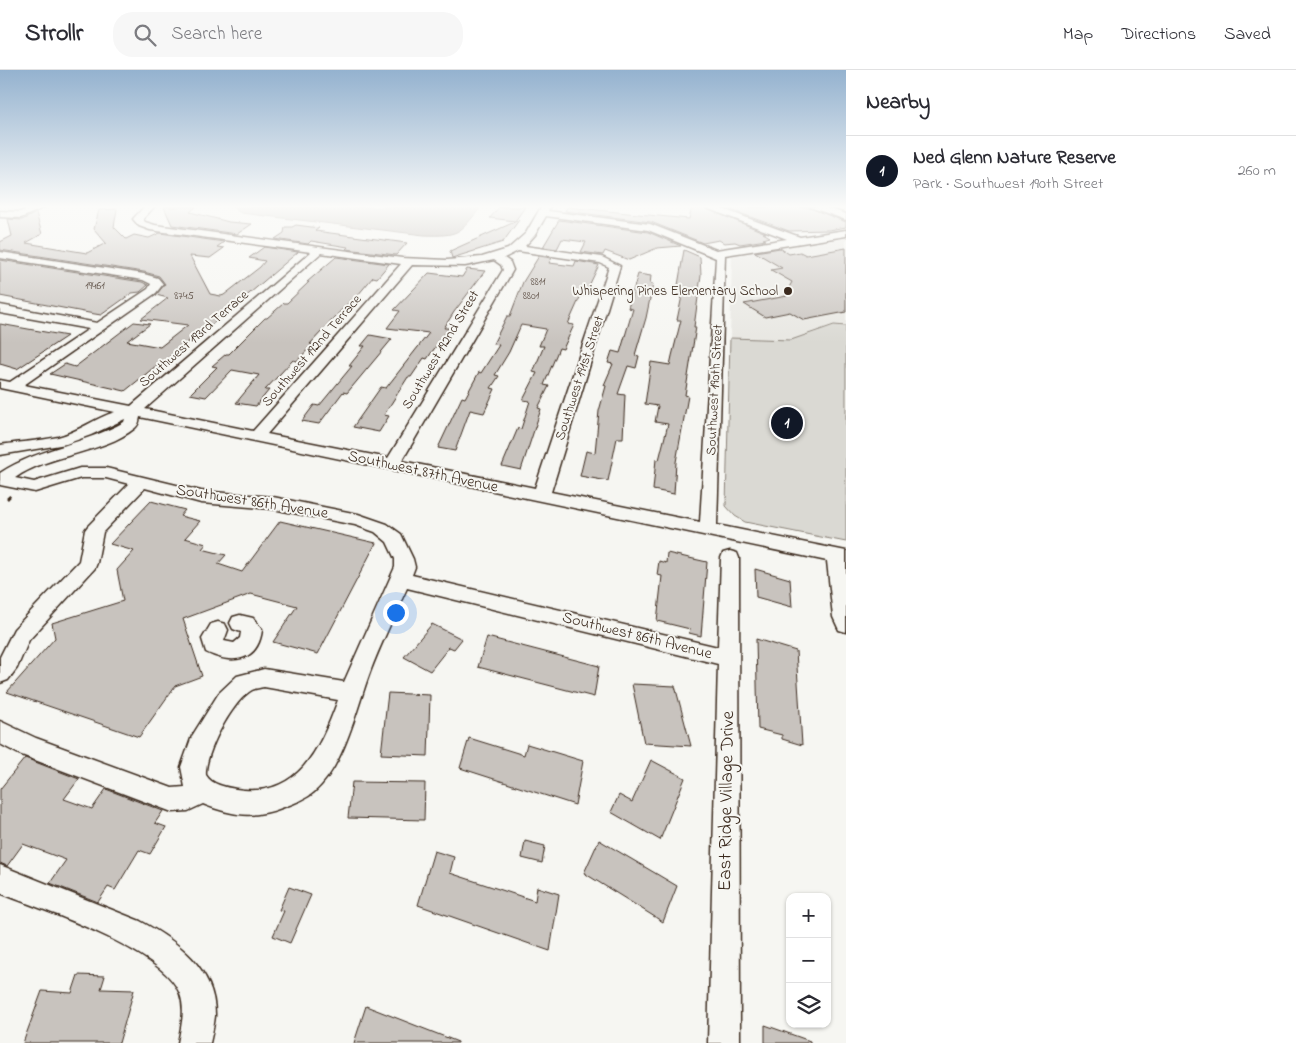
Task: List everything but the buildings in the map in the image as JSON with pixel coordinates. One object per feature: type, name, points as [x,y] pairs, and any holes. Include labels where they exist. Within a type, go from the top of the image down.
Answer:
[{"type":"street","name":"Southwest 193rd Terrace","points":[[45,450],[90,437],[112,435],[131,424],[134,411],[316,252]]},
{"type":"street","points":[[337,252],[409,262],[453,263],[495,256],[504,252]]},
{"type":"street","name":"Southwest 191st Street","points":[[541,496],[615,268],[610,262],[546,252]]},
{"type":"street","name":"Southwest 190th Street","points":[[708,530],[722,257],[717,253]]},
{"type":"street","points":[[0,255],[144,277],[157,283],[152,291],[100,327],[6,386]]},
{"type":"street","name":"Southwest 192nd Street","points":[[392,465],[508,270],[506,264],[495,256]]},
{"type":"street","name":"Southwest 192nd Terrace","points":[[256,437],[409,262]]},
{"type":"street","points":[[0,309],[100,327]]},
{"type":"street","name":"Southwest 87th Avenue","points":[[6,386],[841,557]]},
{"type":"street","points":[[0,450],[45,450]]},
{"type":"street","points":[[1,480],[45,450]]},
{"type":"street","name":"Southwest 86th Avenue","points":[[1,480],[35,487],[89,472],[116,474],[201,497],[285,504],[373,524],[389,533],[399,545],[405,567],[401,579],[728,658]]},
{"type":"street","points":[[0,674],[9,662],[21,635],[88,563],[94,530],[142,481]]},
{"type":"street","points":[[841,557],[843,617],[846,624]]},
{"type":"street","name":"East Ridge Village Drive","points":[[724,1043],[730,558]]},
{"type":"street","points":[[350,694],[264,678],[250,680],[236,689],[200,743],[194,756],[192,770],[194,780],[203,790],[216,797],[250,804],[271,800],[298,789],[307,782],[320,766],[333,739],[350,694],[401,579]]},
{"type":"street","points":[[218,630],[213,639],[214,646],[229,653],[239,651],[252,637],[252,630],[246,624],[240,623]]},
{"type":"street","points":[[239,651],[250,680]]},
{"type":"street","points":[[0,732],[28,746],[172,800],[188,799],[203,790]]},
{"type":"street","points":[[0,879],[121,926],[160,947],[174,959],[189,979],[197,1001],[195,1035]]},
{"type":"shaded area","name":"Whispering Pines Elementary School","points":[[754,252],[846,252],[846,326],[834,325],[791,340],[730,338],[732,256]]},
{"type":"shaded area","points":[[834,325],[846,326],[846,542],[745,522],[735,516],[726,506],[730,338],[791,340]]},
{"type":"place","name":"Whispering Pines Elementary School","points":[[788,291]]},
{"type":"place","name":"Ned Glenn Nature Reserve","points":[[787,423]]}]
